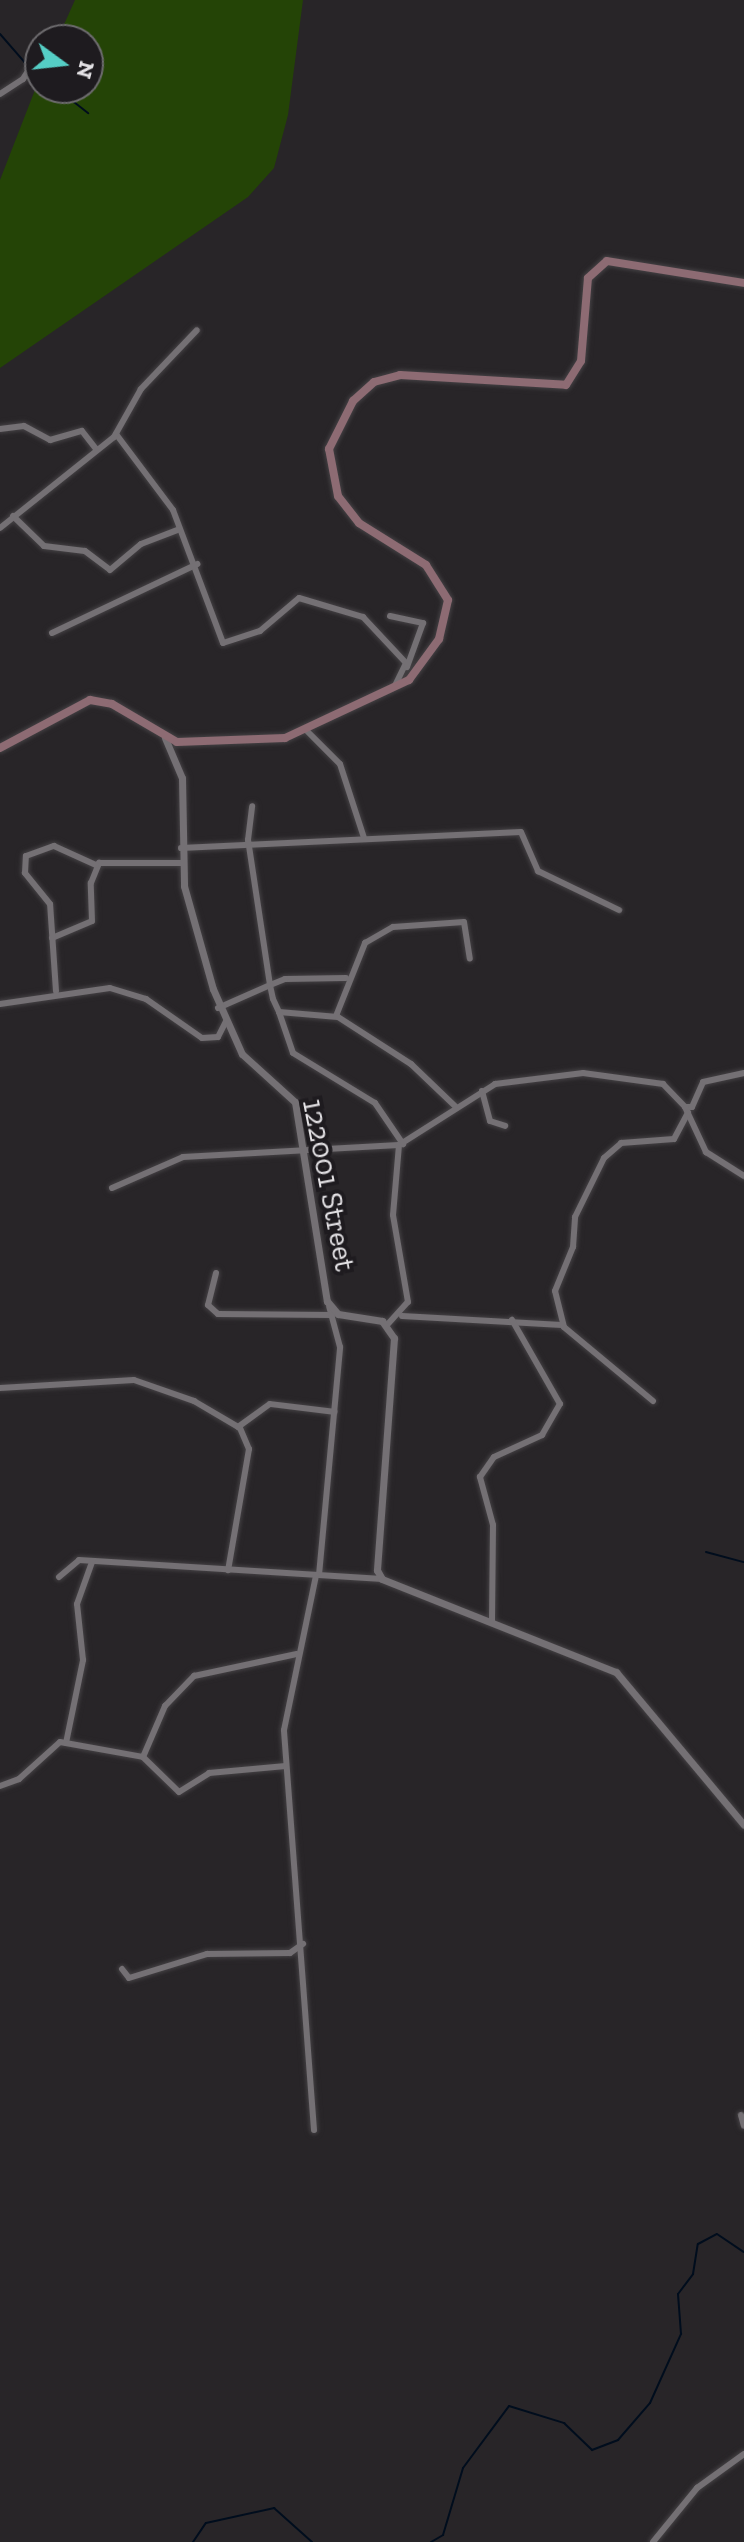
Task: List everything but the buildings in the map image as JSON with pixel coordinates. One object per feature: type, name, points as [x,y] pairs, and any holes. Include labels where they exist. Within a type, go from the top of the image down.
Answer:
[{"type":"main road","points":[[0,748],[90,700],[112,704],[165,738],[202,745],[308,732],[393,689],[430,656],[448,600],[426,565],[359,523],[330,479],[334,432],[363,389],[400,375],[566,385],[581,361],[588,278],[607,261],[744,283]]},
{"type":"street","points":[[0,94],[24,77]]},
{"type":"street","points":[[0,528],[116,434],[141,389],[197,330]]},
{"type":"street","points":[[0,429],[24,426],[50,440],[82,431],[96,449]]},
{"type":"street","points":[[116,434],[166,496],[178,530],[197,564],[223,643],[260,631],[299,598],[363,617],[407,667]]},
{"type":"street","points":[[13,516],[44,546],[85,551],[110,570],[141,544],[178,530]]},
{"type":"street","points":[[52,633],[197,564]]},
{"type":"street","points":[[390,616],[423,623],[407,667],[393,689]]},
{"type":"street","points":[[308,732],[340,764],[364,838]]},
{"type":"street","name":"122001 Street","points":[[165,738],[182,778],[181,863],[218,1008],[242,1054],[291,1095],[330,1311],[387,1325]]},
{"type":"street","points":[[252,806],[248,840],[270,985],[293,1053],[375,1103],[401,1144],[393,1215],[407,1286],[402,1316]]},
{"type":"street","points":[[181,848],[248,840],[521,832],[538,871],[619,910]]},
{"type":"street","points":[[56,991],[50,904],[23,868],[29,850],[54,846],[96,865],[181,863]]},
{"type":"street","points":[[52,938],[92,921],[96,865]]},
{"type":"street","points":[[336,1016],[346,978],[368,940],[403,924],[464,922],[470,959]]},
{"type":"street","points":[[218,1008],[270,985],[309,975],[346,978]]},
{"type":"street","points":[[0,1004],[56,991],[133,993],[209,1040],[226,1021]]},
{"type":"street","points":[[279,1012],[336,1016],[411,1064],[456,1107]]},
{"type":"street","points":[[563,1326],[555,1291],[600,1164],[621,1143],[674,1139],[703,1082],[744,1073]]},
{"type":"street","points":[[112,1188],[168,1160],[301,1147],[401,1144],[482,1091],[531,1075],[638,1076],[663,1084],[687,1110],[706,1152],[744,1176]]},
{"type":"street","points":[[482,1091],[490,1121],[505,1126]]},
{"type":"street","points":[[216,1273],[208,1305],[218,1314],[330,1311],[340,1347],[317,1575],[297,1654],[285,1722],[286,1766],[303,1940],[314,2130]]},
{"type":"street","points":[[382,1579],[376,1558],[395,1351],[387,1325],[402,1316],[512,1320],[563,1326],[653,1401]]},
{"type":"street","points":[[492,1621],[493,1525],[480,1477],[494,1457],[542,1435],[560,1404],[512,1320]]},
{"type":"street","points":[[0,1388],[134,1380],[194,1401],[238,1427],[249,1449],[228,1570]]},
{"type":"street","points":[[238,1427],[270,1404],[335,1412]]},
{"type":"street","points":[[59,1577],[69,1563],[92,1562],[382,1579],[616,1672],[744,1825]]},
{"type":"street","points":[[66,1743],[83,1660],[77,1604],[92,1562]]},
{"type":"street","points":[[143,1757],[165,1706],[194,1676],[297,1654]]},
{"type":"street","points":[[0,1786],[26,1774],[46,1748],[66,1743],[143,1757],[179,1792],[209,1773],[286,1766]]},
{"type":"street","points":[[122,1969],[129,1978],[207,1954],[290,1953],[303,1940]]},
{"type":"street","points":[[741,2115],[744,2126]]},
{"type":"street","points":[[653,2542],[697,2488],[744,2454]]},
{"type":"green space","points":[[75,0],[303,0],[288,115],[274,168],[248,197],[0,368],[0,180],[30,104],[104,104],[104,24],[64,24]]},
{"type":"waterway","points":[[0,34],[24,62]]},
{"type":"waterway","points":[[76,104],[88,113]]},
{"type":"waterway","points":[[706,1552],[744,1562]]},
{"type":"waterway","points":[[431,2542],[443,2535],[463,2468],[509,2406],[564,2423],[592,2450],[618,2440],[650,2403],[681,2334],[678,2294],[693,2274],[698,2244],[717,2234],[744,2252]]},
{"type":"waterway","points":[[193,2542],[206,2523],[274,2508],[312,2542]]}]
